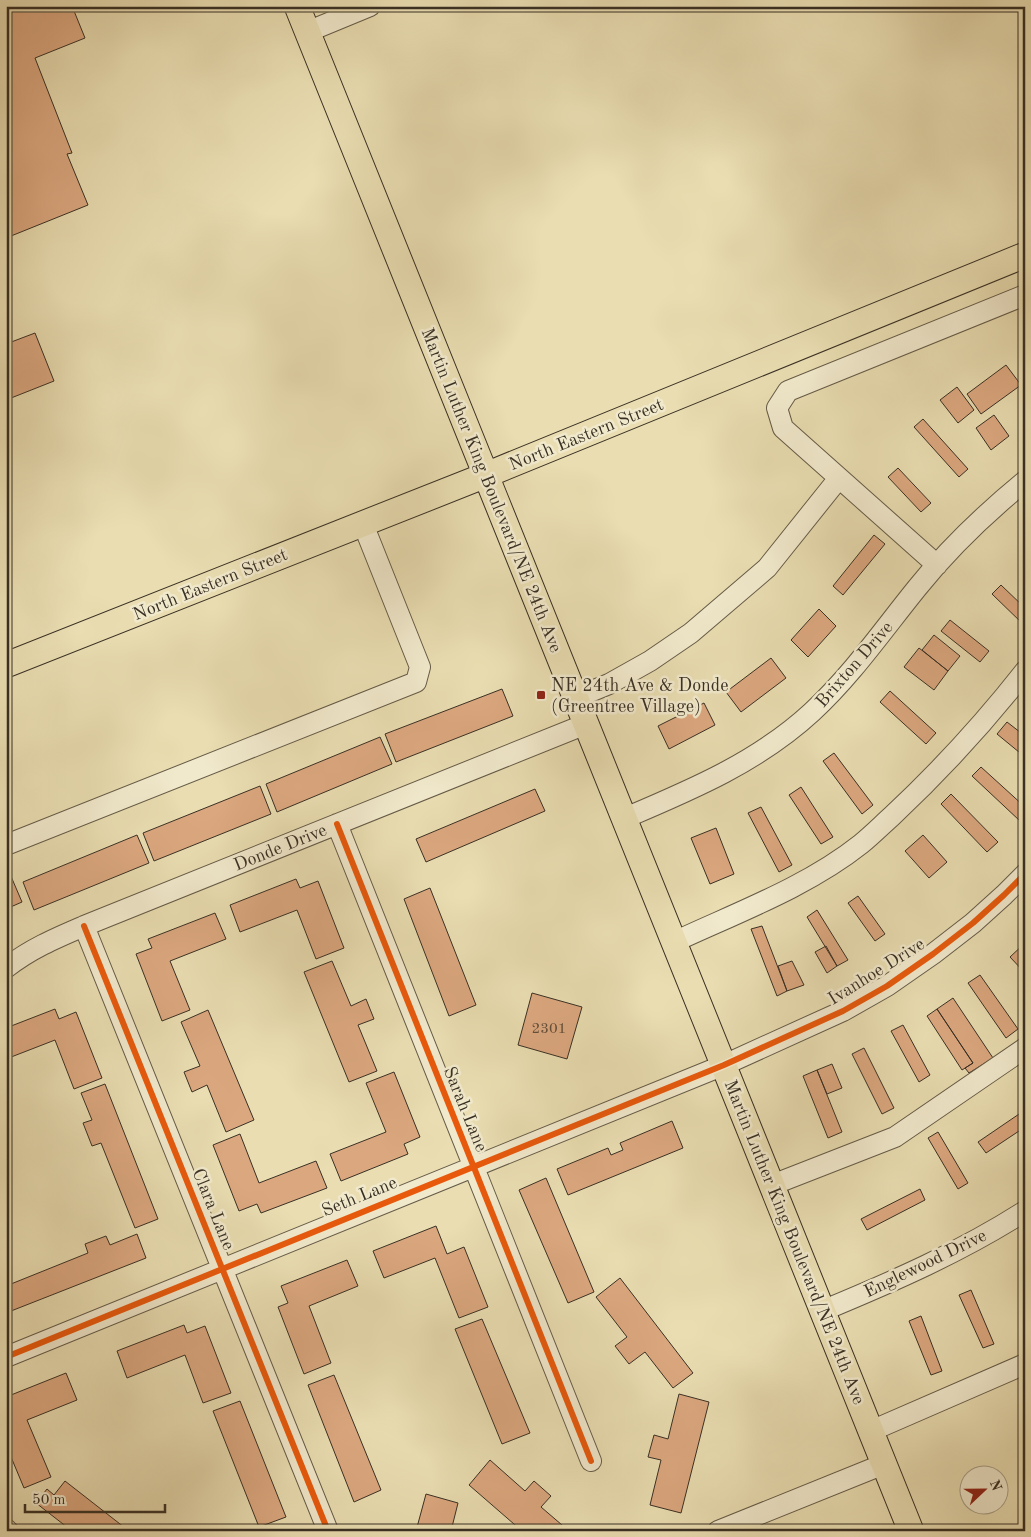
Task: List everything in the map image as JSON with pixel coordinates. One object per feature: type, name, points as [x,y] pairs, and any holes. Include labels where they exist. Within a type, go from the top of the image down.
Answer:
[{"type":"main road","name":"Martin Luther King Boulevard/NE 24th Ave","points":[[297,6],[911,1531]]},
{"type":"main road","name":"North Eastern Street","points":[[6,665],[486,475],[1025,254]]},
{"type":"street","points":[[307,32],[370,6]]},
{"type":"street","points":[[937,565],[783,428],[777,408],[788,391],[1025,295]]},
{"type":"street","points":[[575,698],[609,684],[642,666],[691,634],[767,568],[839,478]]},
{"type":"street","name":"Brixton Drive","points":[[625,818],[694,789],[736,768],[773,743],[810,714],[862,660],[937,565],[975,525],[1025,481]]},
{"type":"street","points":[[6,846],[416,682],[420,667],[363,524]]},
{"type":"street","points":[[674,942],[767,900],[824,868],[861,844],[922,789],[996,707],[1025,671]]},
{"type":"street","name":"Donde Drive","points":[[6,968],[46,942],[84,926],[586,724]]},
{"type":"street","name":"Sarah Lane","points":[[337,824],[591,1461]]},
{"type":"street","name":"Ivanhoe Drive","points":[[724,1065],[843,1011],[887,986],[934,954],[1004,895],[1025,874]]},
{"type":"street","name":"Clara Lane","points":[[84,926],[328,1531]]},
{"type":"street","points":[[772,1185],[895,1137],[1025,1048]]},
{"type":"street","name":"Seth Lane","points":[[6,1357],[724,1065]]},
{"type":"street","name":"Englewood Drive","points":[[822,1311],[889,1283],[954,1251],[1025,1212]]},
{"type":"street","points":[[871,1431],[1025,1364]]},
{"type":"street","points":[[718,1531],[739,1527],[884,1464]]},
{"type":"building","points":[[6,6],[72,6],[85,38],[35,58],[72,153],[67,154],[88,205],[6,238]]},
{"type":"building","points":[[35,333],[54,381],[6,400],[6,344]]},
{"type":"building","points":[[1006,365],[1021,385],[981,414],[967,394]]},
{"type":"building","points":[[957,387],[974,410],[958,423],[940,400]]},
{"type":"building","points":[[994,415],[1009,436],[991,450],[976,428]]},
{"type":"building","points":[[923,419],[968,469],[959,477],[914,427]]},
{"type":"building","points":[[898,468],[931,503],[921,512],[888,477]]},
{"type":"building","points":[[874,535],[885,544],[843,595],[833,586]]},
{"type":"building","points":[[1001,585],[1025,608],[1025,626],[992,594]]},
{"type":"building","points":[[819,609],[836,626],[808,657],[791,640]]},
{"type":"building","points":[[950,620],[989,651],[980,662],[941,631]]},
{"type":"building","points":[[934,635],[960,656],[948,671],[922,650]]},
{"type":"building","points":[[919,648],[948,671],[934,690],[904,667]]},
{"type":"building","points":[[771,658],[786,678],[741,712],[726,692]]},
{"type":"building","points":[[502,689],[513,716],[396,762],[385,734]]},
{"type":"building","points":[[890,691],[936,733],[926,744],[880,702]]},
{"type":"building","points":[[704,703],[715,725],[669,749],[658,726]]},
{"type":"building","points":[[1007,722],[1025,736],[1025,757],[997,734]]},
{"type":"building","points":[[380,737],[392,764],[277,812],[266,784]]},
{"type":"building","points":[[834,753],[873,805],[862,814],[823,761]]},
{"type":"building","points":[[981,767],[1025,807],[1025,816],[1020,821],[972,776]]},
{"type":"building","points":[[260,786],[271,814],[154,861],[143,833]]},
{"type":"building","points":[[801,787],[833,837],[821,844],[789,795]]},
{"type":"building","points":[[535,789],[545,811],[426,862],[416,839]]},
{"type":"building","points":[[951,794],[998,842],[987,852],[941,804]]},
{"type":"building","points":[[761,807],[792,865],[779,872],[748,813]]},
{"type":"building","points":[[716,828],[734,874],[710,884],[691,838]]},
{"type":"building","points":[[137,835],[149,863],[34,910],[23,882]]},
{"type":"building","points":[[923,835],[947,862],[929,878],[905,851]]},
{"type":"building","points":[[10,874],[22,902],[6,909],[6,876]]},
{"type":"building","points":[[296,879],[300,888],[318,881],[344,948],[316,959],[297,910],[240,932],[230,905]]},
{"type":"building","points":[[430,888],[476,1005],[449,1016],[404,899]]},
{"type":"building","points":[[858,896],[885,934],[875,941],[848,903]]},
{"type":"building","points":[[817,910],[848,960],[837,966],[807,917]]},
{"type":"building","points":[[215,913],[226,939],[170,961],[190,1010],[162,1021],[136,954],[152,948],[148,939]]},
{"type":"building","points":[[762,926],[787,991],[777,996],[751,929]]},
{"type":"building","points":[[1025,943],[1025,973],[1010,957]]},
{"type":"building","points":[[826,946],[837,966],[827,973],[815,952]]},
{"type":"building","points":[[332,961],[351,1006],[366,999],[374,1019],[358,1025],[377,1071],[349,1082],[304,972]]},
{"type":"building","points":[[792,961],[804,985],[787,991],[778,966]]},
{"type":"building","points":[[980,975],[1018,1029],[1006,1038],[968,983]]},
{"type":"building","points":[[532,993],[582,1007],[567,1059],[518,1045]]},
{"type":"building","points":[[953,998],[993,1058],[969,1073],[965,1068],[973,1063],[937,1009]]},
{"type":"building","points":[[55,1009],[59,1019],[76,1012],[102,1078],[74,1089],[55,1040],[6,1059],[6,1028]]},
{"type":"building","points":[[937,1009],[973,1063],[962,1070],[927,1016]]},
{"type":"building","points":[[208,1010],[254,1120],[226,1132],[207,1085],[192,1092],[184,1072],[200,1066],[181,1022]]},
{"type":"building","points":[[903,1025],[930,1075],[919,1082],[891,1031]]},
{"type":"building","points":[[864,1048],[894,1108],[882,1114],[852,1054]]},
{"type":"building","points":[[832,1064],[842,1088],[827,1094],[817,1070]]},
{"type":"building","points":[[817,1070],[842,1132],[828,1138],[803,1076]]},
{"type":"building","points":[[394,1072],[420,1137],[404,1144],[408,1154],[341,1181],[330,1154],[386,1132],[366,1083]]},
{"type":"building","points":[[105,1084],[158,1219],[135,1228],[101,1143],[92,1146],[83,1123],[92,1120],[81,1093]]},
{"type":"building","points":[[1025,1110],[1025,1127],[986,1153],[978,1142]]},
{"type":"building","points":[[672,1121],[683,1148],[568,1195],[557,1169],[608,1148],[611,1155],[623,1150],[620,1143]]},
{"type":"building","points":[[938,1132],[968,1183],[958,1189],[928,1138]]},
{"type":"building","points":[[240,1134],[259,1183],[316,1161],[327,1188],[261,1213],[257,1204],[239,1211],[213,1145]]},
{"type":"building","points":[[546,1178],[594,1292],[568,1303],[519,1190]]},
{"type":"building","points":[[920,1189],[925,1200],[867,1230],[861,1219]]},
{"type":"building","points":[[436,1226],[447,1254],[464,1247],[488,1307],[459,1318],[435,1258],[384,1278],[373,1251]]},
{"type":"building","points":[[137,1234],[146,1258],[11,1311],[6,1299],[6,1286],[88,1253],[85,1244],[106,1236],[110,1245]]},
{"type":"building","points":[[347,1260],[358,1286],[309,1306],[331,1363],[304,1374],[278,1307],[288,1303],[281,1286]]},
{"type":"building","points":[[620,1278],[693,1373],[673,1388],[645,1352],[629,1364],[615,1346],[627,1337],[596,1297]]},
{"type":"building","points":[[971,1290],[994,1344],[983,1348],[959,1295]]},
{"type":"building","points":[[921,1316],[942,1371],[931,1375],[909,1321]]},
{"type":"building","points":[[482,1319],[530,1433],[502,1444],[455,1329]]},
{"type":"building","points":[[184,1325],[187,1333],[205,1326],[231,1393],[203,1403],[185,1355],[127,1378],[117,1351]]},
{"type":"building","points":[[66,1373],[77,1400],[27,1420],[51,1477],[24,1488],[6,1445],[6,1397]]},
{"type":"building","points":[[334,1375],[381,1490],[354,1502],[308,1385]]},
{"type":"building","points":[[679,1394],[709,1402],[681,1513],[650,1505],[661,1460],[648,1457],[654,1435],[668,1439]]},
{"type":"building","points":[[240,1401],[286,1517],[259,1527],[213,1411]]},
{"type":"building","points":[[490,1460],[525,1491],[534,1481],[551,1496],[541,1507],[569,1531],[522,1531],[469,1485]]},
{"type":"building","points":[[65,1481],[129,1531],[72,1531],[36,1503],[47,1489],[54,1495]]},
{"type":"building","points":[[426,1494],[458,1503],[451,1531],[416,1531]]},
{"type":"cycle path","points":[[337,824],[591,1461]]},
{"type":"cycle path","points":[[6,1357],[724,1065],[843,1011],[887,986],[933,954],[973,923],[1025,874]]},
{"type":"cycle path","points":[[84,926],[328,1531]]},
{"type":"place","name":"NE 24th Ave & Donde (Greentree Village)","points":[[541,695]]}]
